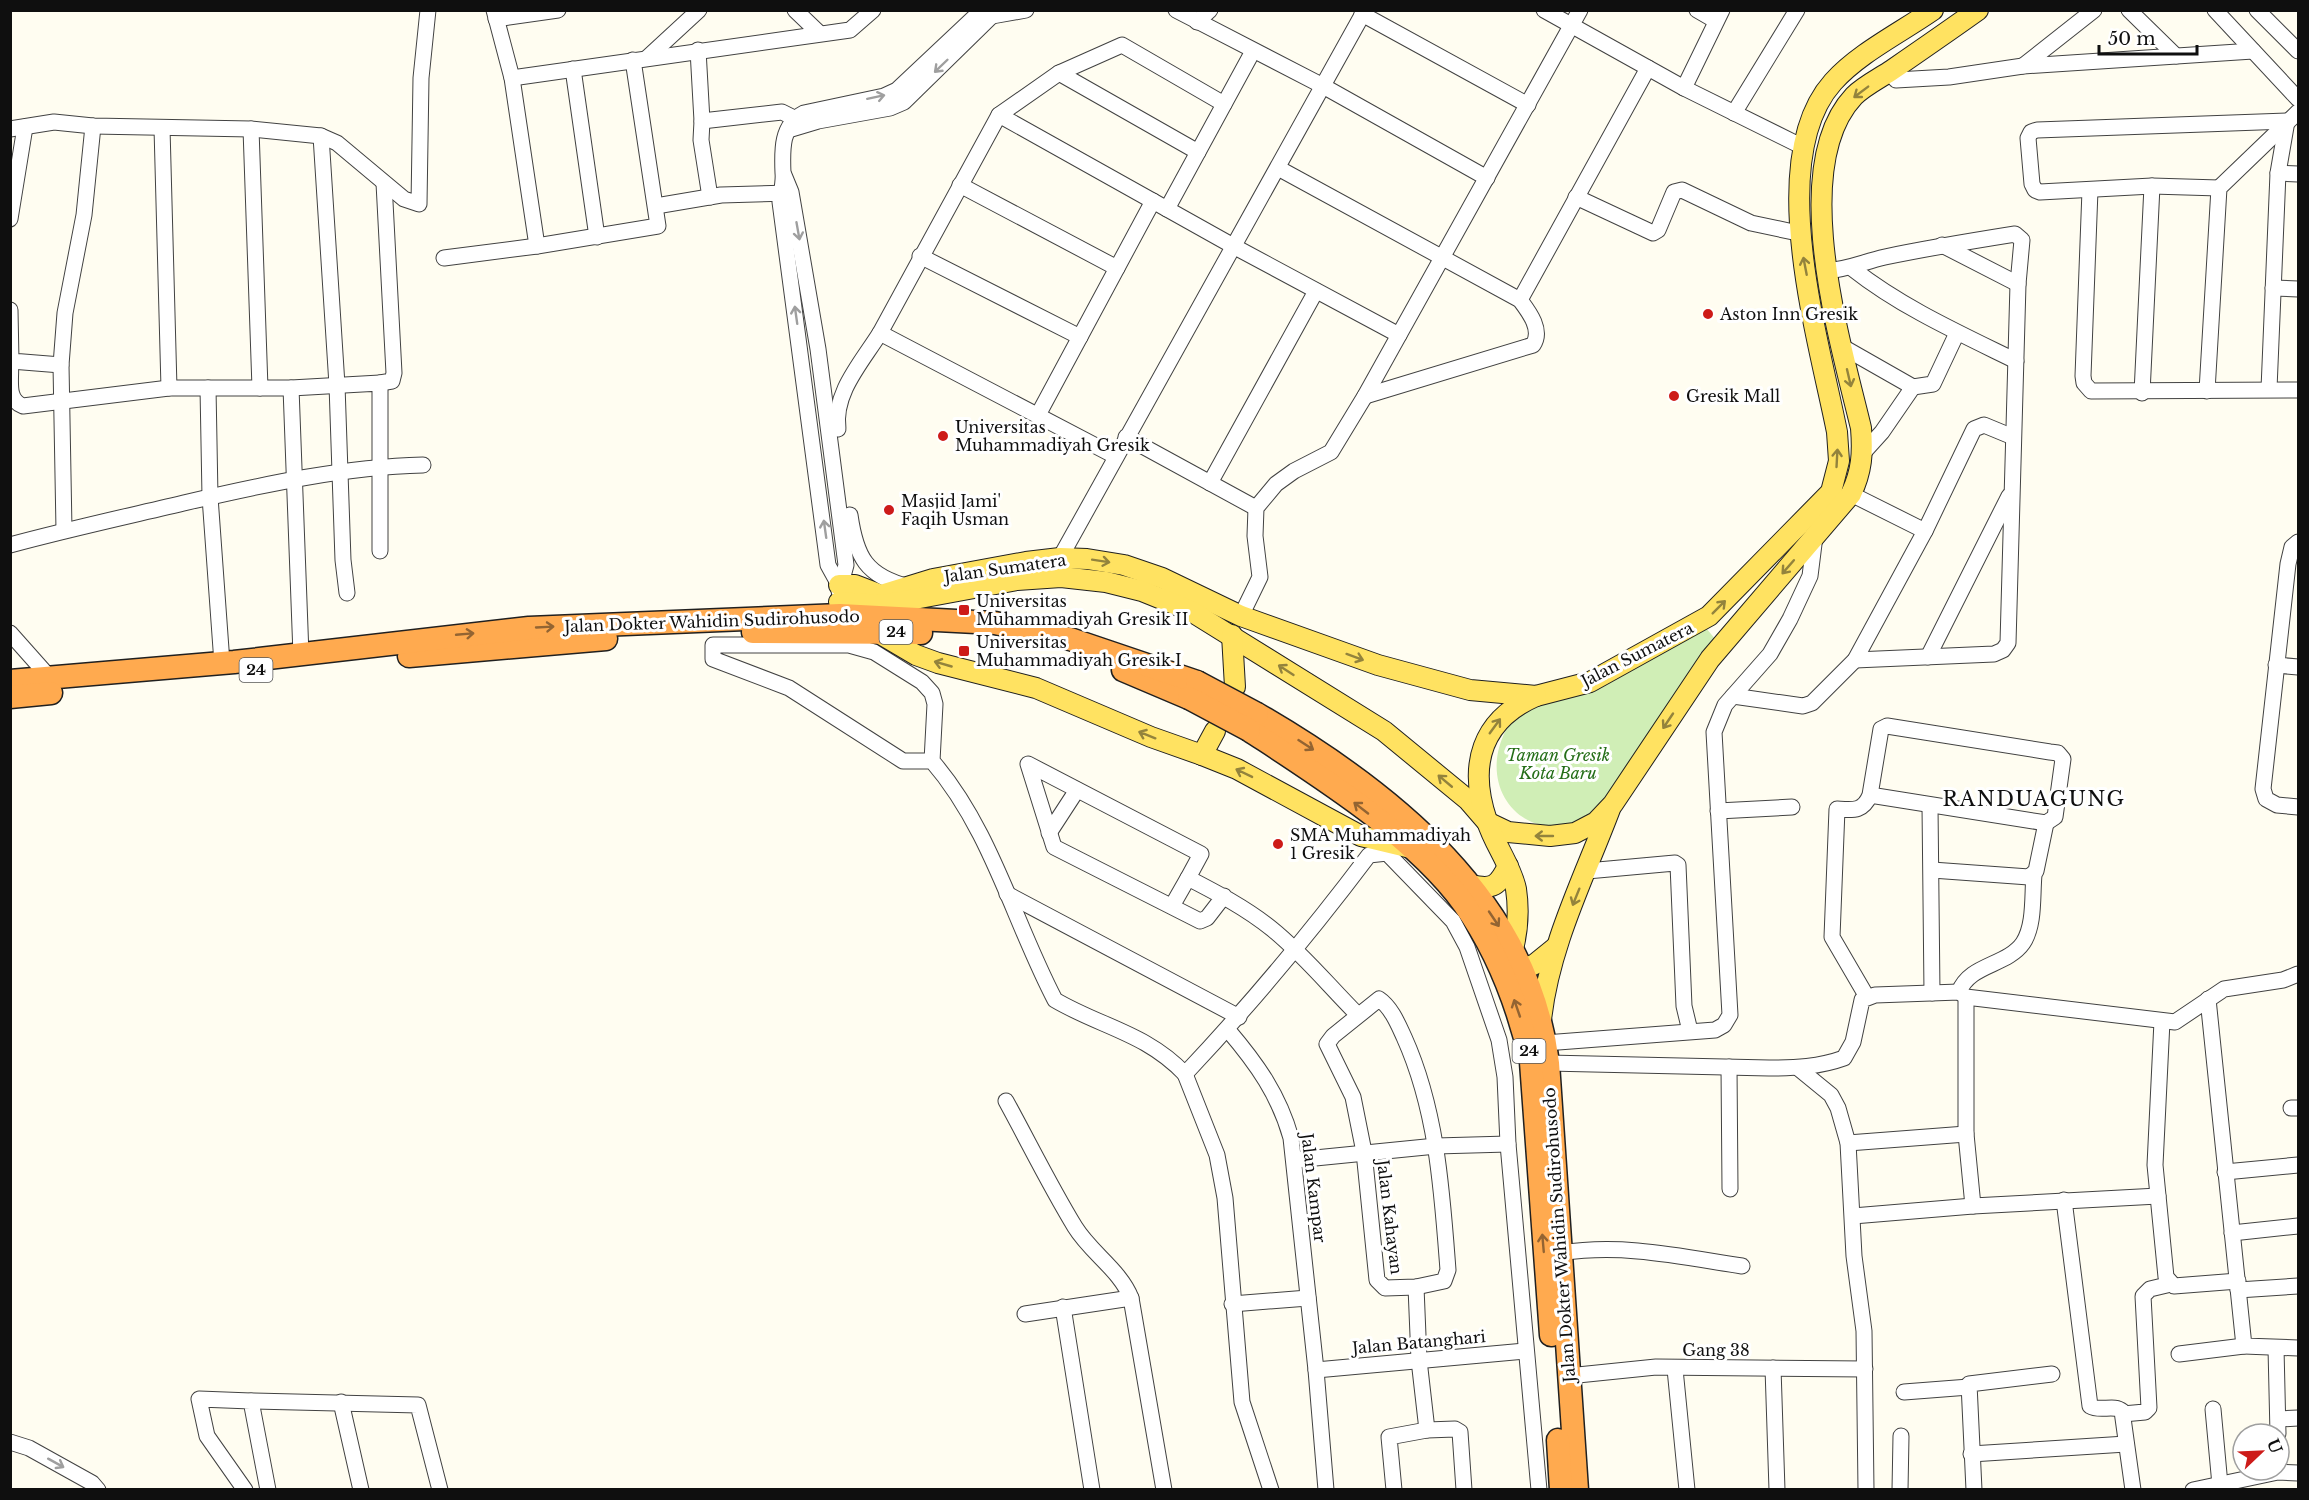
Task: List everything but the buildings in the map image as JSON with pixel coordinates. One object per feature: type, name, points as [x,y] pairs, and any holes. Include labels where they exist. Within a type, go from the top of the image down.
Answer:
[{"type":"highway","name":"Jalan Dokter Wahidin Sudirohusodo","points":[[10,681],[592,632],[839,600],[994,623],[1070,639],[1193,690],[1322,755],[1428,839],[1471,885],[1545,1044],[1562,1252],[1568,1376],[1561,1490]]},
{"type":"highway","name":"Jalan Dokter Wahidin Sudirohusodo","points":[[592,632],[715,638],[878,632],[993,638],[1065,651],[1193,690]]},
{"type":"highway","name":"Jalan Dokter Wahidin Sudirohusodo","points":[[10,697],[501,639]]},
{"type":"highway","name":"Jalan Dokter Wahidin Sudirohusodo","points":[[1253,722],[1410,849],[1463,903],[1509,964],[1531,1062],[1565,1433],[1577,1490]]},
{"type":"main road","name":"Jalan Sumatera","points":[[839,600],[855,585],[880,595],[933,579],[1124,565],[1162,578],[1241,616],[1378,665],[1470,690],[1536,696],[1590,682],[1709,616],[1831,492],[1839,461],[1837,432],[1798,233],[1801,146],[1816,105],[1833,82],[1853,64],[1933,10]]},
{"type":"main road","points":[[1487,822],[1508,832],[1550,836],[1575,833],[1596,822],[1613,804],[1710,659],[1851,494],[1863,466],[1863,453],[1861,428],[1826,272],[1821,225],[1827,151],[1837,124],[1854,96],[1978,10]]},
{"type":"main road","points":[[1897,35],[1912,56]]},
{"type":"main road","name":"Jalan Sumatera","points":[[839,600],[882,605],[1017,580],[1060,568],[1142,591],[1189,610],[1384,731],[1468,800],[1487,822]]},
{"type":"main road","points":[[1743,583],[1760,600]]},
{"type":"main road","points":[[878,632],[916,655],[1036,688],[1151,737],[1202,755],[1269,785],[1343,828],[1361,836],[1410,849]]},
{"type":"main road","points":[[1232,635],[1235,687]]},
{"type":"main road","points":[[1536,696],[1514,706],[1497,722],[1482,746],[1478,775],[1487,822],[1508,866],[1515,887],[1518,912],[1509,964],[1556,947]]},
{"type":"main road","points":[[1202,755],[1215,731]]},
{"type":"main road","points":[[1545,1044],[1544,997],[1556,947],[1613,804]]},
{"type":"main road","points":[[1471,885],[1486,888],[1493,886],[1501,879],[1508,866]]},
{"type":"street","points":[[10,219],[18,128],[54,122],[93,126],[251,129],[321,136],[337,143],[404,199],[419,204],[421,78],[428,10]]},
{"type":"street","points":[[537,246],[512,78],[500,15],[558,10]]},
{"type":"street","points":[[640,59],[699,10]]},
{"type":"street","points":[[795,10],[819,33]]},
{"type":"street","points":[[512,78],[853,29],[873,10]]},
{"type":"street","points":[[839,600],[846,564],[818,349],[786,193],[783,143],[795,125],[890,108],[904,102],[991,12],[1026,10]]},
{"type":"street","points":[[1176,10],[1323,86],[1487,178]]},
{"type":"street","points":[[1197,22],[1210,10]]},
{"type":"street","points":[[1544,10],[1684,88],[1801,146]]},
{"type":"street","points":[[1241,616],[1260,577],[1256,508],[1276,484],[1294,471],[1331,452],[1365,396],[1580,10]]},
{"type":"street","points":[[1684,88],[1719,16],[1697,10]]},
{"type":"street","points":[[1734,113],[1797,10]]},
{"type":"street","points":[[2023,66],[2094,10]]},
{"type":"street","points":[[2129,10],[2176,56]]},
{"type":"street","points":[[2215,10],[2298,99]]},
{"type":"street","points":[[2257,10],[2298,51]]},
{"type":"street","points":[[1060,568],[1115,456],[1235,247],[1364,13],[1528,105]]},
{"type":"street","points":[[909,586],[876,575],[866,565],[852,534],[836,414],[839,397],[880,333],[999,115],[1059,74],[1122,45],[1224,104]]},
{"type":"street","points":[[698,50],[701,140],[710,197]]},
{"type":"street","points":[[1167,209],[1253,51]]},
{"type":"street","points":[[1890,72],[1896,80],[1949,77],[2023,66],[2253,51]]},
{"type":"street","points":[[444,258],[597,237],[656,227],[659,224],[640,59]]},
{"type":"street","points":[[1520,300],[1648,68]]},
{"type":"street","points":[[573,69],[597,237]]},
{"type":"street","points":[[1059,74],[1198,152]]},
{"type":"street","points":[[702,121],[782,112],[795,125]]},
{"type":"street","points":[[999,115],[1235,247],[1399,335]]},
{"type":"street","points":[[2269,389],[2278,173],[2293,116]]},
{"type":"street","points":[[2207,391],[2219,188],[2293,116]]},
{"type":"street","points":[[2219,188],[2152,186],[2090,190],[2035,190],[2032,184],[2028,138],[2031,132],[2293,116]]},
{"type":"street","points":[[64,530],[61,365],[65,313],[84,215],[93,126]]},
{"type":"street","points":[[162,128],[169,388]]},
{"type":"street","points":[[251,129],[260,388]]},
{"type":"street","points":[[321,136],[337,385],[343,560],[347,593]]},
{"type":"street","points":[[1278,168],[1520,300],[1530,313],[1537,332],[1537,339],[1533,345],[1365,396]]},
{"type":"street","points":[[2278,173],[2298,174]]},
{"type":"street","points":[[10,310],[11,395],[16,404],[22,406],[169,388],[291,388],[392,381],[394,373],[384,183]]},
{"type":"street","points":[[960,185],[1117,268]]},
{"type":"street","points":[[2142,393],[2152,186]]},
{"type":"street","points":[[1576,197],[1653,233],[1658,230],[1674,192],[1682,190],[1751,223],[1798,233]]},
{"type":"street","points":[[2090,190],[2084,383],[2091,391],[2142,393],[2298,390]]},
{"type":"street","points":[[656,206],[710,197],[786,193]]},
{"type":"street","points":[[786,193],[780,202],[828,565],[839,600]]},
{"type":"street","points":[[1038,415],[1153,201]]},
{"type":"street","points":[[1826,272],[1853,269],[1867,261],[1942,245],[2019,236],[2022,240],[2018,284],[2008,643],[2003,650],[1994,654],[1855,660]]},
{"type":"street","points":[[1942,245],[2018,284]]},
{"type":"street","points":[[920,256],[1080,337]]},
{"type":"street","points":[[1853,269],[1867,280],[1957,333],[2016,361]]},
{"type":"street","points":[[2273,288],[2298,289]]},
{"type":"street","points":[[1210,483],[1316,291]]},
{"type":"street","points":[[880,333],[1115,456]]},
{"type":"street","points":[[1841,346],[1914,387],[1933,384],[1957,333]]},
{"type":"street","points":[[801,350],[818,349]]},
{"type":"street","points":[[11,361],[61,365]]},
{"type":"street","points":[[380,383],[380,551]]},
{"type":"street","points":[[1863,453],[1882,432],[1914,387]]},
{"type":"street","points":[[208,388],[210,497],[222,663]]},
{"type":"street","points":[[291,388],[301,655]]},
{"type":"street","points":[[1733,696],[1807,705],[1855,660],[1925,531],[1974,429],[1984,425],[2013,437]]},
{"type":"street","points":[[1126,437],[1256,508]]},
{"type":"street","points":[[10,545],[64,530],[293,480],[380,466],[423,465]]},
{"type":"street","points":[[1928,657],[2011,491]]},
{"type":"street","points":[[1851,494],[1925,531]]},
{"type":"street","points":[[1545,1044],[1715,1030],[1724,1025],[1730,1015],[1714,732],[1725,705],[1770,654],[1790,619],[1810,576],[1815,536]]},
{"type":"street","points":[[2298,542],[2292,547],[2291,604],[2276,665],[2263,789],[2266,799],[2277,805],[2298,807]]},
{"type":"street","points":[[10,633],[50,678]]},
{"type":"street","points":[[932,761],[903,761],[789,688],[713,659],[715,638],[849,645],[874,652],[922,682],[932,693],[935,704],[932,761],[949,780],[969,814],[1055,1000],[1133,1035],[1163,1053],[1185,1074],[1217,1155],[1225,1198],[1232,1304],[1242,1401],[1271,1490]]},
{"type":"street","points":[[2276,665],[2298,667]]},
{"type":"street","points":[[1868,997],[1832,937],[1837,809],[1860,809],[1870,795],[1879,735],[1887,726],[2058,753],[2062,759],[2055,817],[2046,823],[1870,795]]},
{"type":"street","points":[[1172,906],[1201,854],[1030,764],[1027,765],[1054,847],[1172,906],[1202,921],[1224,896]]},
{"type":"street","points":[[1049,833],[1077,790]]},
{"type":"street","points":[[1929,806],[1932,870],[1932,993]]},
{"type":"street","points":[[1718,811],[1792,807]]},
{"type":"street","points":[[1973,1206],[1966,1134],[1962,982],[1984,967],[2009,955],[2023,944],[2028,929],[2034,875],[2046,823]]},
{"type":"street","points":[[1343,828],[1368,855]]},
{"type":"street","points":[[1185,1074],[1228,1030],[1296,951],[1368,855],[1387,853],[1440,904],[1453,921],[1467,947],[1499,1040],[1508,1113],[1508,1144],[1525,1351],[1539,1490]]},
{"type":"street","points":[[1587,871],[1675,862],[1678,865],[1684,1006],[1690,1031]]},
{"type":"street","points":[[1932,870],[2029,877],[2034,875]]},
{"type":"street","points":[[1188,878],[1224,896],[1272,929],[1358,1014]]},
{"type":"street","points":[[1006,894],[1239,1017]]},
{"type":"street","points":[[1545,1044],[1729,1067],[1798,1068],[1826,1064],[1844,1058],[1853,1042],[1862,1000],[1868,997],[1932,993],[1962,995],[2175,1022],[2224,989],[2283,980],[2298,974]]},
{"type":"street","name":"Jalan Kahayan","points":[[1379,999],[1396,1020],[1411,1054],[1427,1103],[1436,1146],[1448,1270],[1444,1281],[1416,1287],[1385,1288],[1377,1280],[1364,1152],[1353,1097],[1327,1044],[1358,1014],[1379,999]]},
{"type":"street","points":[[2208,999],[2244,1347]]},
{"type":"street","points":[[2162,1021],[2156,1143],[2158,1196],[2165,1268],[2171,1284]]},
{"type":"street","name":"Jalan Kampar","points":[[1228,1030],[1256,1063],[1279,1102],[1291,1138],[1316,1370],[1326,1490]]},
{"type":"street","points":[[1729,1067],[1730,1189]]},
{"type":"street","points":[[1798,1068],[1831,1095],[1838,1108],[1848,1143],[1865,1369],[1866,1490]]},
{"type":"street","points":[[1006,1101],[1075,1227],[1089,1246],[1126,1285],[1131,1298],[1164,1490]]},
{"type":"street","points":[[1848,1143],[1966,1134]]},
{"type":"street","name":"Jalan Kahayan","points":[[1295,1160],[1436,1146],[1508,1144]]},
{"type":"street","points":[[2225,1172],[2298,1165]]},
{"type":"street","points":[[1853,1216],[2064,1200],[2158,1196]]},
{"type":"street","points":[[2064,1200],[2090,1406],[2118,1408],[2123,1414],[2133,1490]]},
{"type":"street","points":[[2232,1233],[2298,1226]]},
{"type":"street","points":[[1562,1252],[1642,1251],[1742,1266]]},
{"type":"street","points":[[2123,1414],[2145,1412],[2149,1408],[2143,1296],[2150,1289],[2171,1284],[2298,1286]]},
{"type":"street","name":"Jalan Kahayan","points":[[1416,1287],[1419,1360],[1427,1430]]},
{"type":"street","points":[[1025,1314],[1131,1298]]},
{"type":"street","points":[[1232,1304],[1308,1298]]},
{"type":"street","points":[[1063,1307],[1092,1490]]},
{"type":"street","points":[[2179,1354],[2244,1347],[2298,1348]]},
{"type":"street","points":[[2276,1348],[2279,1422]]},
{"type":"street","name":"Jalan Batanghari","points":[[1316,1370],[1525,1351]]},
{"type":"street","name":"Gang 38","points":[[1568,1376],[1656,1367],[1675,1369],[1865,1369]]},
{"type":"street","points":[[1773,1368],[1777,1490]]},
{"type":"street","points":[[1675,1369],[1687,1490]]},
{"type":"street","points":[[1974,1490],[1969,1384],[2052,1374]]},
{"type":"street","points":[[1904,1392],[1969,1387]]},
{"type":"street","points":[[245,1490],[207,1436],[199,1399],[418,1405],[440,1490]]},
{"type":"street","points":[[251,1401],[268,1490]]},
{"type":"street","points":[[340,1402],[361,1490]]},
{"type":"street","points":[[2193,1490],[2229,1485],[2213,1409]]},
{"type":"street","points":[[1394,1490],[1389,1437],[1427,1430],[1459,1430],[1464,1490]]},
{"type":"street","points":[[1900,1490],[1901,1436]]},
{"type":"street","points":[[10,1442],[29,1448],[92,1483],[98,1490]]},
{"type":"street","points":[[1971,1454],[2126,1444]]},
{"type":"green space","name":"Taman Gresik Kota Baru","points":[[1706,628],[1716,640],[1596,811],[1568,824],[1547,826],[1528,820],[1513,809],[1502,793],[1497,774],[1498,753],[1510,724],[1530,709]]},
{"type":"place","name":"Aston Inn Gresik","points":[[1708,314]]},
{"type":"place","name":"Gresik Mall","points":[[1674,396]]},
{"type":"place","name":"Universitas Muhammadiyah Gresik","points":[[943,436]]},
{"type":"place","name":"Masjid Jami' Faqih Usman","points":[[889,510]]},
{"type":"place","name":"Universitas Muhammadiyah Gresik II","points":[[964,610]]},
{"type":"place","name":"Universitas Muhammadiyah Gresik I","points":[[964,651]]},
{"type":"place","name":"SMA Muhammadiyah 1 Gresik","points":[[1278,844]]},
{"type":"district","name":"RANDUAGUNG","points":[[2034,799]]}]
